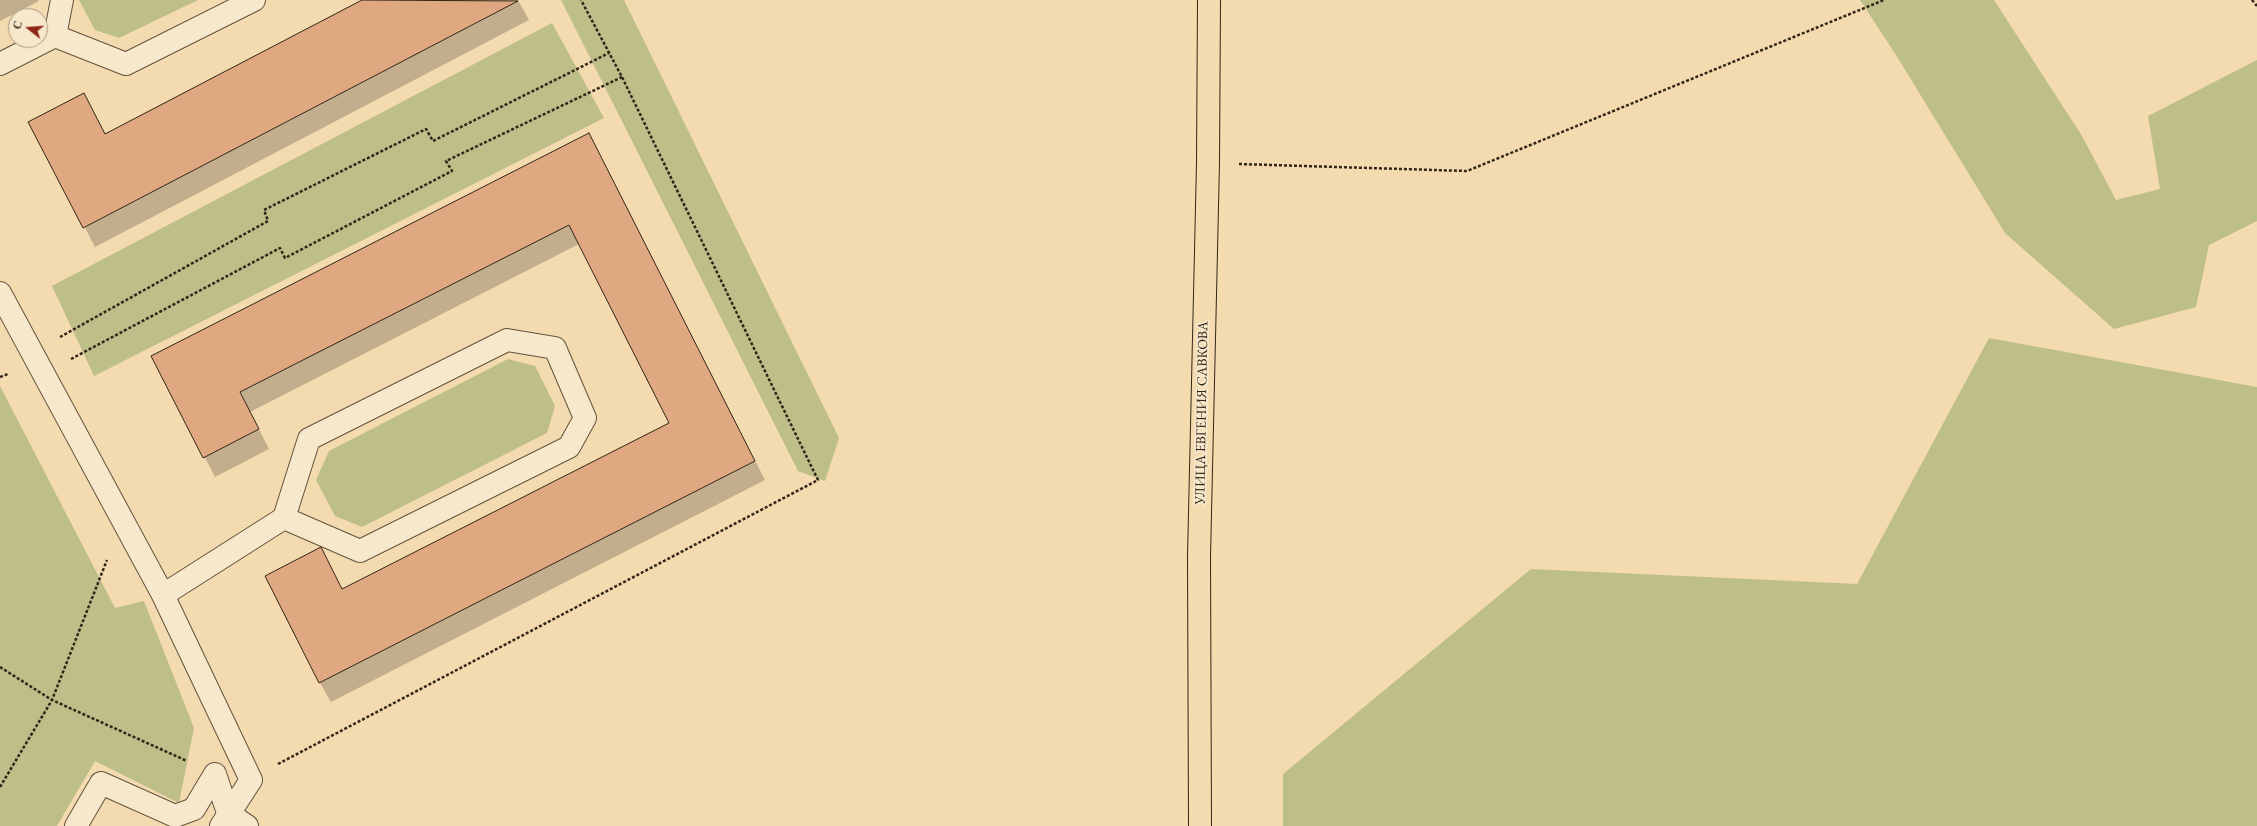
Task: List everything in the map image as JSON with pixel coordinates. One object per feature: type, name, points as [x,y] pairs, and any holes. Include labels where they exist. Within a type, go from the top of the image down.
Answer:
[{"type":"main road","name":"УЛИЦА ЕВГЕНИЯ САВКОВА","points":[[1200,826],[1199,557],[1208,163],[1209,0]]},
{"type":"street","points":[[55,36],[62,0]]},
{"type":"street","points":[[0,64],[55,36],[126,64],[254,0]]},
{"type":"street","points":[[0,292],[31,353],[163,595],[251,780],[225,820]]},
{"type":"street","points":[[163,595],[284,518],[309,439],[507,340],[555,348],[585,418],[569,447],[360,550],[284,518]]},
{"type":"street","points":[[214,774],[225,820]]},
{"type":"street","points":[[76,826],[102,783],[175,816],[194,809],[214,774]]},
{"type":"street","points":[[225,820],[247,826]]},
{"type":"path","points":[[251,780],[320,740],[818,480],[622,77],[581,0]]},
{"type":"path","points":[[1208,163],[1467,171],[1884,0]]},
{"type":"path","points":[[2252,0],[2257,6]]},
{"type":"path","points":[[31,353],[268,221],[264,210],[426,129],[433,141],[609,53]]},
{"type":"path","points":[[43,374],[280,248],[285,258],[452,171],[446,161],[622,77]]},
{"type":"path","points":[[0,787],[52,700],[109,556]]},
{"type":"path","points":[[0,666],[52,700],[214,774]]},
{"type":"green space","points":[[79,0],[198,0],[119,38],[95,30]]},
{"type":"green space","points":[[561,0],[624,0],[839,438],[825,481],[798,471]]},
{"type":"green space","points":[[1860,0],[1994,0],[2082,136],[2116,200],[2160,189],[2148,116],[2257,60],[2257,221],[2209,245],[2196,307],[2114,329],[2005,233],[1896,55]]},
{"type":"green space","points":[[552,23],[604,118],[94,376],[52,286]]},
{"type":"green space","points":[[1989,338],[2257,387],[2257,826],[1283,826],[1283,774],[1531,569],[1857,584]]},
{"type":"green space","points":[[508,359],[535,366],[555,406],[547,433],[362,527],[335,516],[316,480],[329,451]]},
{"type":"green space","points":[[0,386],[115,608],[144,601],[194,728],[179,803],[95,761],[57,826],[0,826]]},
{"type":"building","points":[[362,0],[518,1],[83,228],[28,122],[84,93],[105,134]]},
{"type":"building","points":[[589,133],[755,461],[319,683],[265,576],[321,547],[342,589],[669,423],[569,225],[240,392],[259,429],[203,458],[151,356]]}]
